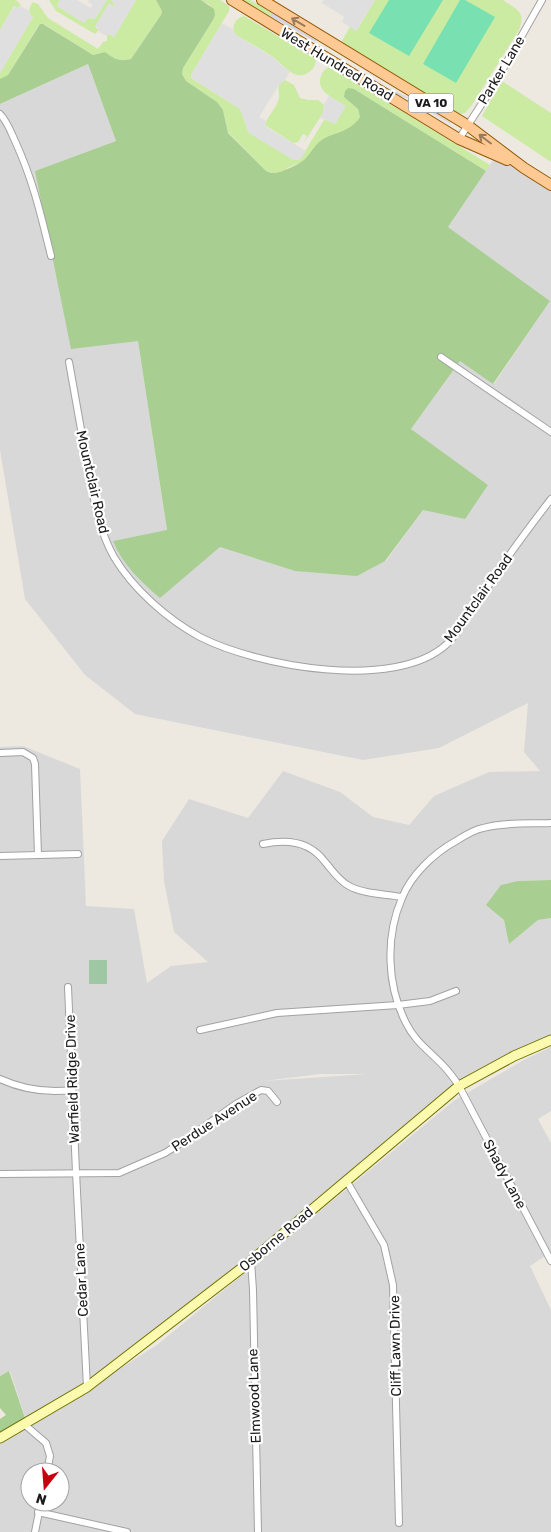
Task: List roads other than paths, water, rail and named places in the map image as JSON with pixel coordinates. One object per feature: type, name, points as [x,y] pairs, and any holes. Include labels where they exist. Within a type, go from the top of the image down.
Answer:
[{"type":"main road","name":"West Hundred Road","points":[[232,0],[459,139],[524,168]]},
{"type":"main road","name":"West Hundred Road","points":[[262,0],[468,126],[524,168],[551,185]]},
{"type":"street","name":"Parker Lane","points":[[459,139],[492,88],[542,0]]},
{"type":"street","points":[[0,114],[9,126],[28,169],[40,207],[51,256]]},
{"type":"street","points":[[441,356],[551,432]]},
{"type":"street","name":"Mountclair Road","points":[[69,362],[93,493],[104,534],[114,557],[133,582],[156,606],[180,625],[200,637],[249,655],[320,670],[346,672],[393,668],[425,659],[448,644],[500,567],[551,499]]},
{"type":"street","points":[[0,753],[24,752],[33,758],[35,764],[38,855]]},
{"type":"street","name":"Shady Lane","points":[[551,823],[504,824],[483,828],[470,833],[436,855],[422,868],[402,897],[391,938],[391,962],[398,1005],[405,1023],[418,1043],[448,1070],[459,1086],[551,1262]]},
{"type":"street","points":[[263,844],[278,841],[302,844],[317,853],[336,876],[350,887],[402,897]]},
{"type":"street","points":[[0,856],[78,854]]},
{"type":"street","name":"Warfield Ridge Drive","points":[[68,987],[76,1172]]},
{"type":"street","points":[[200,1030],[277,1013],[430,1001],[456,991]]},
{"type":"street","name":"Osborne Road","points":[[0,1438],[87,1387],[251,1261],[459,1086],[514,1056],[551,1040]]},
{"type":"street","points":[[0,1079],[26,1089],[42,1091],[72,1090]]},
{"type":"street","name":"Perdue Avenue","points":[[0,1174],[118,1173],[165,1153],[184,1142],[236,1104],[261,1090],[268,1091],[277,1102]]},
{"type":"street","name":"Cedar Lane","points":[[76,1172],[87,1387]]},
{"type":"street","name":"Cliff Lawn Drive","points":[[346,1180],[384,1245],[393,1285],[399,1523]]},
{"type":"street","name":"Elmwood Lane","points":[[251,1261],[258,1532]]},
{"type":"street","points":[[24,1425],[46,1443],[50,1456],[49,1462]]},
{"type":"street","points":[[35,1532],[38,1512],[127,1532]]}]
